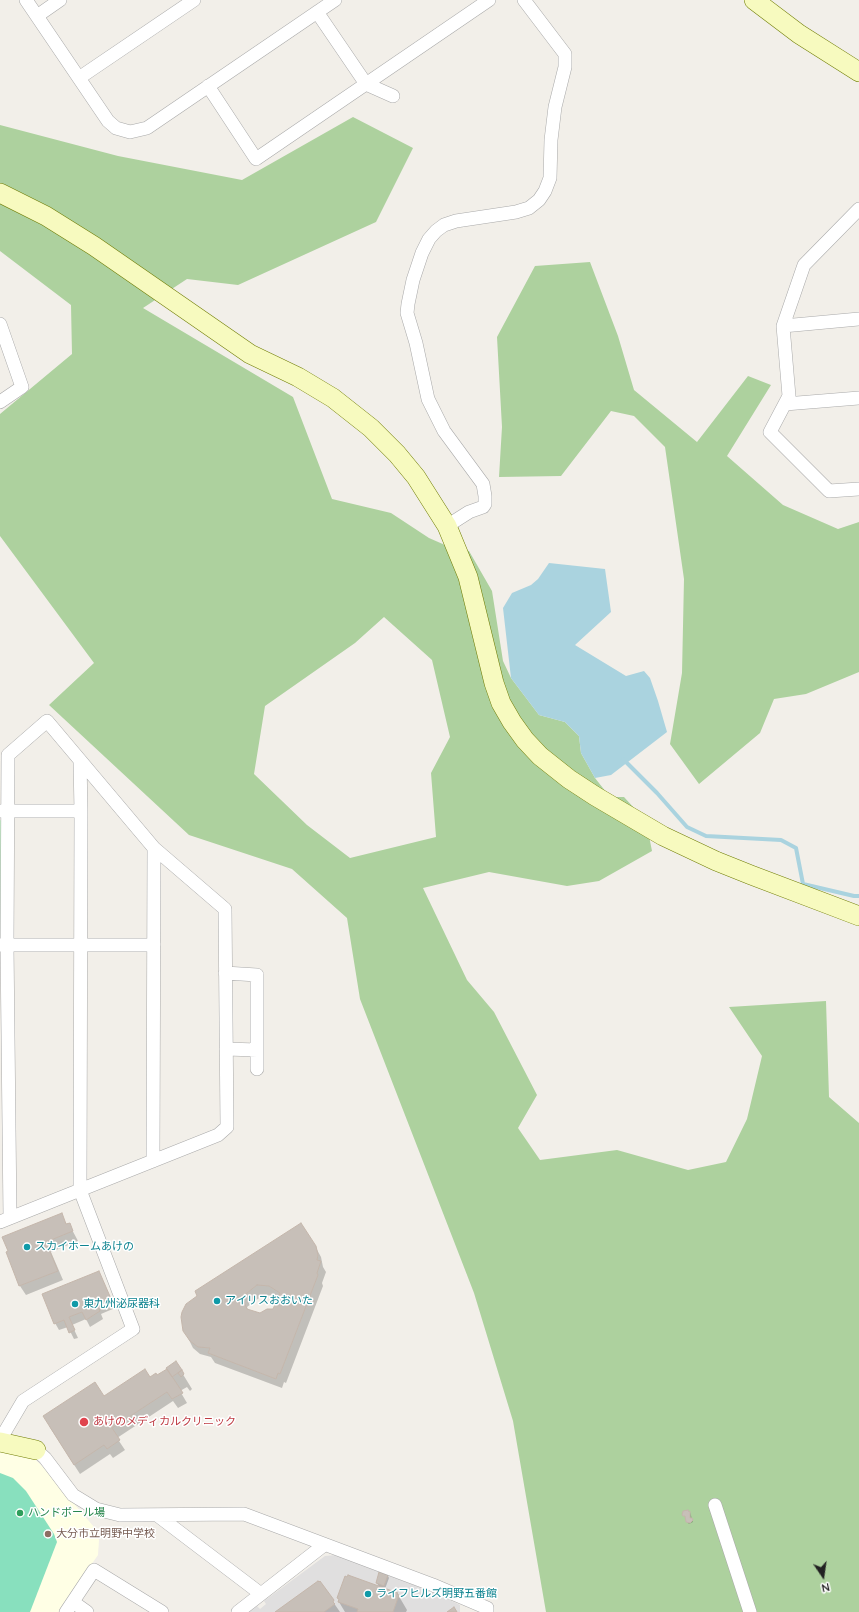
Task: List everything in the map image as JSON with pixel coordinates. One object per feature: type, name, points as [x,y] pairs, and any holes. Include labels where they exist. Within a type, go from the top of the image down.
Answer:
[{"type":"street","points":[[26,0],[108,121],[116,128],[130,132],[147,128],[334,0]]},
{"type":"street","points":[[37,16],[60,0]]},
{"type":"street","points":[[79,78],[194,0]]},
{"type":"street","points":[[208,86],[256,159],[489,0]]},
{"type":"street","points":[[447,526],[469,512],[483,508],[485,504],[485,496],[483,484],[444,431],[428,399],[416,343],[407,313],[408,304],[413,280],[422,253],[429,239],[436,230],[456,221],[516,212],[529,208],[539,200],[546,191],[550,178],[551,140],[556,107],[565,66],[565,54],[524,0]]},
{"type":"street","points":[[754,0],[799,34],[859,72]]},
{"type":"street","points":[[317,12],[366,84],[393,96]]},
{"type":"street","points":[[0,193],[46,216],[94,246],[250,354],[298,377],[333,398],[371,428],[397,454],[416,477],[447,526],[468,577],[494,683],[501,703],[525,740],[540,756],[569,779],[595,796],[630,818],[678,843],[751,875],[859,916]]},
{"type":"street","points":[[859,208],[804,265],[783,326],[789,396],[770,432],[829,491],[859,489]]},
{"type":"street","points":[[783,326],[859,319]]},
{"type":"street","points":[[0,324],[22,387],[0,402]]},
{"type":"street","points":[[785,404],[859,398]]},
{"type":"street","points":[[47,721],[80,760],[154,848],[225,909],[227,1127],[218,1135],[5,1220],[4,811],[8,755],[47,721]]},
{"type":"street","points":[[80,760],[80,1190],[133,1329],[23,1401],[0,1441],[36,1450],[45,1458],[73,1495],[96,1509],[120,1515],[244,1514],[433,1585],[487,1608],[487,1612]]},
{"type":"street","points":[[4,811],[81,811]]},
{"type":"street","points":[[153,1161],[154,848]]},
{"type":"street","points":[[4,945],[154,945]]},
{"type":"street","points":[[225,973],[257,975],[257,1069]]},
{"type":"street","points":[[226,1049],[257,1050]]},
{"type":"street","points":[[715,1505],[750,1612]]},
{"type":"street","points":[[157,1515],[261,1594]]},
{"type":"street","points":[[238,1612],[324,1545]]},
{"type":"street","points":[[87,1612],[69,1607],[94,1570],[162,1612]]},
{"type":"shaded area","name":"大分市立明野中学校","points":[[0,1448],[31,1456],[41,1465],[94,1527],[99,1540],[98,1555],[58,1612],[0,1612]]},
{"type":"shaded area","points":[[336,1555],[438,1594],[460,1605],[460,1612],[249,1612],[257,1606],[260,1609],[266,1604],[264,1601],[325,1556]]},
{"type":"green space","points":[[353,117],[413,148],[376,222],[238,285],[187,279],[143,308],[293,397],[332,499],[391,513],[429,538],[445,545],[469,551],[492,591],[503,661],[511,678],[539,715],[565,722],[579,736],[581,753],[595,778],[610,797],[624,797],[646,821],[652,851],[599,881],[567,886],[489,872],[423,888],[467,980],[494,1012],[537,1095],[518,1128],[540,1160],[617,1150],[688,1170],[726,1162],[747,1119],[762,1056],[729,1007],[826,1001],[829,1097],[859,1123],[859,1612],[546,1612],[513,1421],[474,1293],[360,999],[347,918],[292,869],[189,835],[49,705],[94,663],[0,536],[0,414],[72,354],[71,305],[0,251],[0,125],[118,156],[242,180]],"holes":[[[384,617],[432,660],[450,737],[431,773],[436,837],[350,858],[307,825],[254,774],[265,706],[355,643]]]},
{"type":"green space","points":[[590,262],[618,336],[634,390],[697,442],[748,376],[771,385],[727,456],[783,505],[838,529],[859,522],[859,672],[806,694],[774,699],[760,733],[699,784],[670,744],[682,673],[684,579],[665,447],[634,416],[611,411],[561,476],[499,477],[502,427],[497,337],[535,266]]},
{"type":"green space","points":[[0,820],[2,821],[3,935],[0,937]]},
{"type":"green space","name":"ハンドボール場","points":[[0,1473],[13,1478],[26,1491],[54,1534],[57,1542],[30,1612],[0,1612]]},
{"type":"water","points":[[549,563],[605,569],[611,612],[575,645],[626,676],[644,671],[650,678],[658,701],[667,732],[611,775],[595,778],[581,753],[579,736],[565,722],[539,715],[511,678],[503,608],[512,593],[531,585],[538,579]]},
{"type":"building","name":"スカイホームあけの","points":[[62,1213],[66,1224],[70,1223],[73,1231],[46,1242],[58,1271],[19,1286],[2,1237]]},
{"type":"building","name":"アイリスおおいた","points":[[301,1223],[316,1246],[318,1255],[317,1260],[321,1261],[317,1273],[318,1275],[280,1374],[278,1373],[276,1379],[208,1353],[210,1348],[198,1347],[190,1341],[183,1331],[181,1317],[186,1304],[197,1296],[195,1291]],"holes":[[[257,1285],[269,1286],[280,1293],[273,1309],[267,1309],[260,1313],[247,1309],[242,1297]]]},
{"type":"building","name":"東九州泌尿器科","points":[[99,1271],[112,1301],[98,1307],[100,1311],[86,1320],[82,1312],[69,1317],[75,1330],[69,1333],[64,1320],[54,1324],[42,1294]]},
{"type":"building","points":[[176,1361],[182,1370],[172,1377],[166,1368]]},
{"type":"building","name":"あけのメディカルクリニック","points":[[145,1369],[150,1377],[167,1369],[183,1393],[172,1399],[167,1392],[112,1428],[120,1440],[107,1449],[104,1445],[74,1465],[43,1416],[95,1382],[104,1396]]},
{"type":"building","points":[[182,1370],[184,1374],[181,1377],[178,1373]]},
{"type":"building","points":[[688,1510],[689,1512],[690,1511],[690,1518],[693,1520],[690,1523],[686,1522],[685,1516],[682,1515],[683,1511]]},
{"type":"building","points":[[379,1572],[388,1575],[384,1586],[376,1583]]},
{"type":"building","name":"ライフヒルズ明野五番館","points":[[348,1575],[398,1593],[397,1594],[399,1595],[393,1612],[357,1612],[358,1609],[338,1602],[339,1599],[337,1598],[345,1576],[347,1577]]},
{"type":"building","points":[[320,1581],[334,1600],[333,1602],[335,1604],[324,1612],[275,1612]]},
{"type":"building","points":[[454,1607],[457,1612],[447,1612]]},
{"type":"waterway","points":[[623,759],[657,793],[687,827],[706,836],[781,840],[796,848],[803,884],[859,896]]},
{"type":"place","name":"スカイホームあけの","points":[[27,1247]]},
{"type":"place","name":"アイリスおおいた","points":[[217,1301]]},
{"type":"place","name":"東九州泌尿器科","points":[[75,1304]]},
{"type":"place","name":"あけのメディカルクリニック","points":[[84,1422]]},
{"type":"place","name":"ハンドボール場","points":[[20,1513]]},
{"type":"place","name":"大分市立明野中学校","points":[[48,1534]]},
{"type":"place","name":"ライフヒルズ明野五番館","points":[[368,1594]]}]
